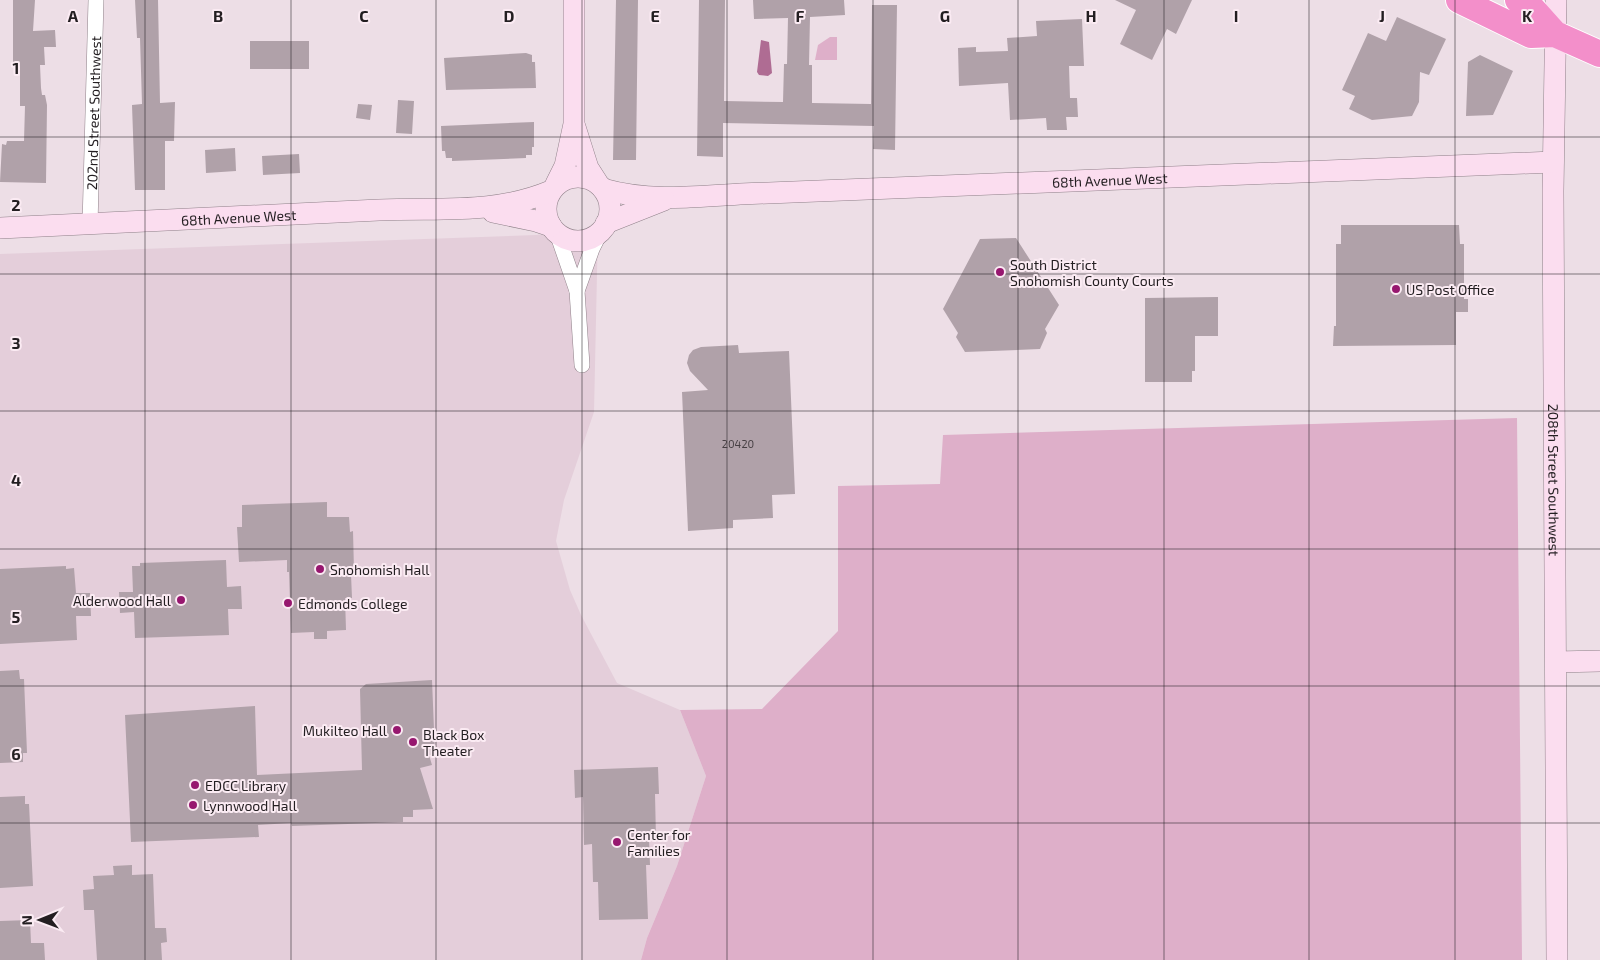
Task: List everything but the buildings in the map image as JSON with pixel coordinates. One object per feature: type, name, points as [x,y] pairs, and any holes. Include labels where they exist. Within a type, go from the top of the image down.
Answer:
[{"type":"highway","points":[[1459,0],[1531,35],[1556,34]]},
{"type":"highway","points":[[1518,0],[1530,6],[1556,34],[1600,54]]},
{"type":"street","name":"202nd Street Southwest","points":[[90,225],[96,0]]},
{"type":"street","points":[[574,0],[574,124],[565,166],[546,209],[577,291],[582,365]]},
{"type":"street","name":"208th Street Southwest","points":[[1556,0],[1553,162],[1557,960]]},
{"type":"street","points":[[574,124],[588,168],[610,206],[604,227],[592,249],[577,291]]},
{"type":"street","name":"68th Avenue West","points":[[600,186],[618,193],[665,199],[740,194],[1553,162]]},
{"type":"street","points":[[554,188],[572,177],[589,178],[600,186]]},
{"type":"street","name":"68th Avenue West","points":[[0,228],[380,210],[478,209],[521,201],[554,188]]},
{"type":"street","name":"68th Avenue West","points":[[604,227],[665,199]]},
{"type":"street","name":"68th Avenue West","points":[[478,209],[520,217],[554,230]]},
{"type":"street","points":[[554,230],[575,241],[593,237],[604,227]]},
{"type":"street","points":[[1556,662],[1600,661]]},
{"type":"shaded area","points":[[830,37],[837,37],[837,60],[815,60],[818,45]]},
{"type":"shaded area","points":[[761,40],[769,42],[772,73],[768,76],[759,75],[757,72]]},
{"type":"shaded area","name":"Edmonds College","points":[[598,228],[594,412],[564,500],[556,541],[570,590],[617,683],[680,710],[706,776],[677,866],[647,938],[641,960],[0,960],[0,254],[536,235]]},
{"type":"shaded area","points":[[1517,418],[1522,960],[641,960],[647,938],[677,866],[706,776],[680,710],[762,709],[838,631],[838,486],[940,484],[943,435]]},
{"type":"place","name":"South District Snohomish County Courts","points":[[1000,272]]},
{"type":"place","name":"US Post Office","points":[[1396,289]]},
{"type":"place","name":"Snohomish Hall","points":[[320,569]]},
{"type":"place","name":"Alderwood Hall","points":[[181,600]]},
{"type":"place","name":"Edmonds College","points":[[288,603]]},
{"type":"place","name":"Mukilteo Hall","points":[[397,730]]},
{"type":"place","name":"Black Box Theater","points":[[413,742]]},
{"type":"place","name":"EDCC Library","points":[[195,785]]},
{"type":"place","name":"Lynnwood Hall","points":[[193,805]]},
{"type":"place","name":"Center for Families","points":[[617,842]]}]
